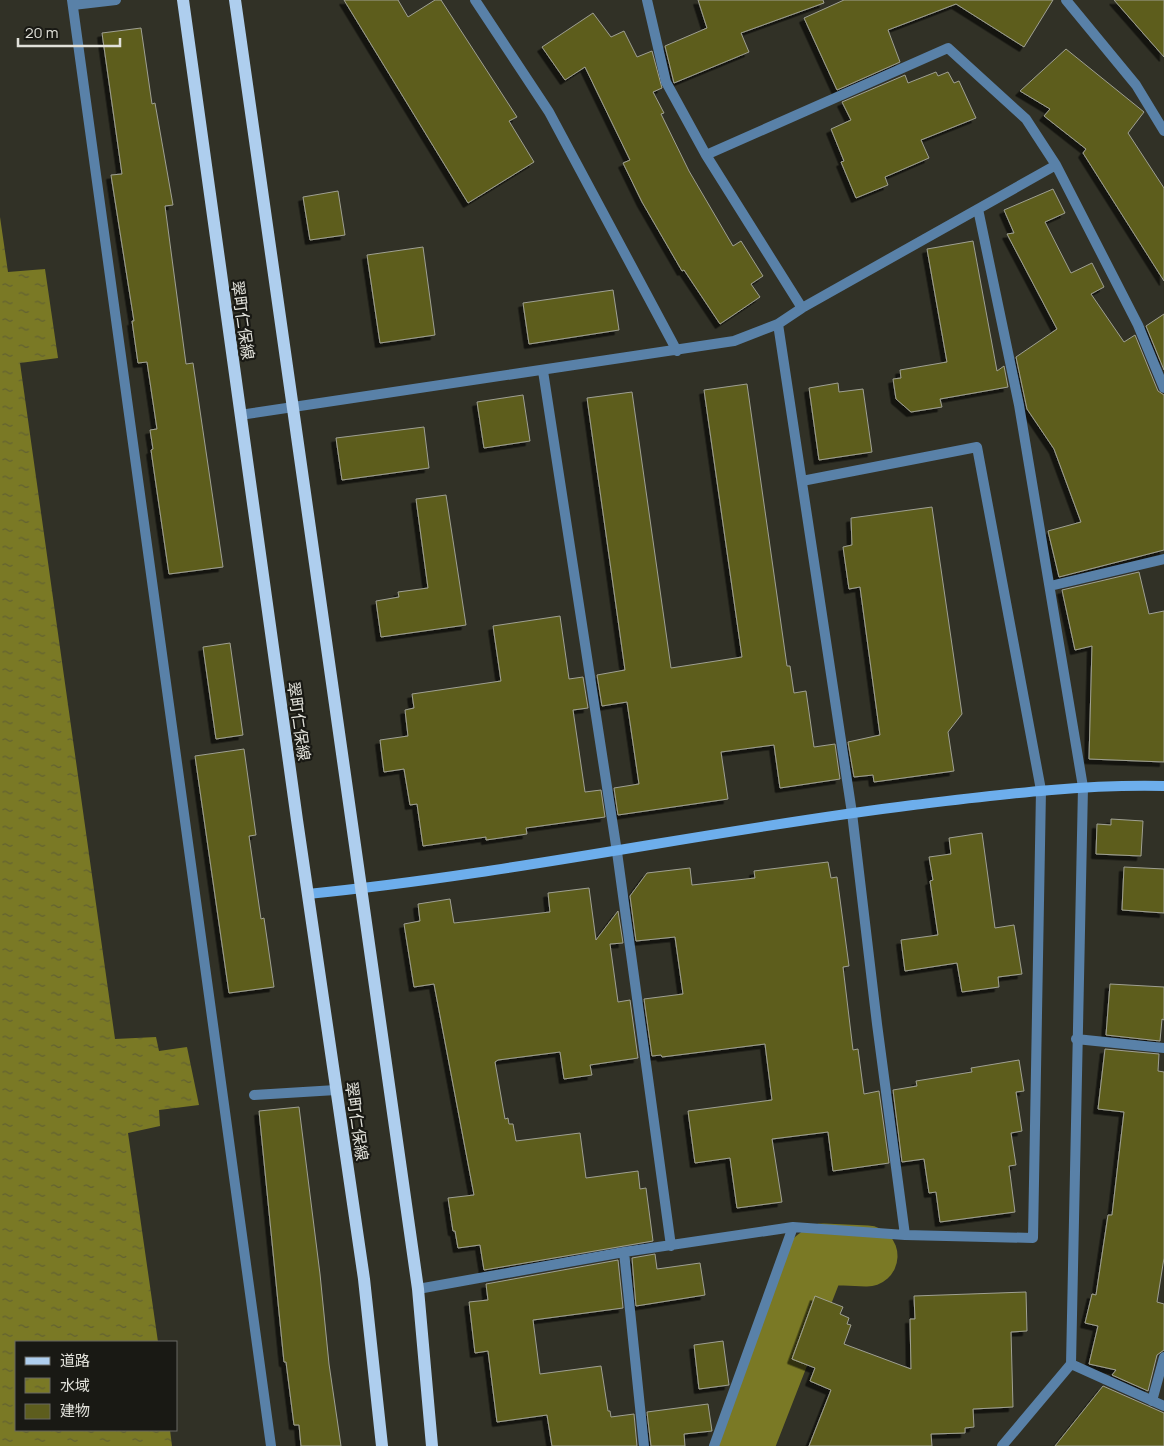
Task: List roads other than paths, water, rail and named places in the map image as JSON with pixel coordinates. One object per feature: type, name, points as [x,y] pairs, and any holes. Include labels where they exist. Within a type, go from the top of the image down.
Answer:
[{"type":"main road","name":"翠町仁保線","points":[[183,0],[240,416],[364,1279],[382,1446]]},
{"type":"main road","points":[[235,0],[418,1290],[432,1446]]},
{"type":"street","points":[[116,0],[72,2],[271,1446]]},
{"type":"street","points":[[475,0],[549,112],[676,350]]},
{"type":"street","points":[[647,0],[666,82],[706,155],[802,308]]},
{"type":"street","points":[[1066,0],[1136,85],[1164,131]]},
{"type":"street","points":[[706,155],[948,48],[1026,119],[1056,165],[1138,325],[1164,388]]},
{"type":"street","points":[[240,416],[734,341],[778,324],[802,308],[1056,165]]},
{"type":"street","points":[[978,209],[1019,405],[1083,787],[1076,1039],[1071,1364],[1002,1446]]},
{"type":"street","points":[[778,324],[852,813],[905,1235]]},
{"type":"street","points":[[543,371],[617,852],[671,1246]]},
{"type":"street","points":[[418,1290],[624,1252],[794,1227],[905,1235],[1033,1238],[1041,790],[977,447],[802,481]]},
{"type":"street","points":[[1050,586],[1164,559]]},
{"type":"street","points":[[308,894],[405,884],[617,852],[852,813],[1041,790],[1114,785],[1164,786]]},
{"type":"street","points":[[1076,1039],[1164,1048]]},
{"type":"street","points":[[254,1095],[336,1090]]},
{"type":"street","points":[[714,1446],[794,1227]]},
{"type":"street","points":[[624,1252],[644,1446]]},
{"type":"street","points":[[1152,1401],[1164,1357]]},
{"type":"street","points":[[1071,1364],[1164,1406]]},
{"type":"water","points":[[0,217],[8,272],[45,269],[58,358],[20,363],[115,1039],[156,1037],[159,1051],[187,1047],[199,1105],[159,1110],[160,1126],[128,1133],[158,1341],[15,1341],[15,1431],[170,1431],[172,1446],[0,1446]]},
{"type":"waterway","points":[[743,1446],[816,1259],[823,1254],[867,1256]]}]
